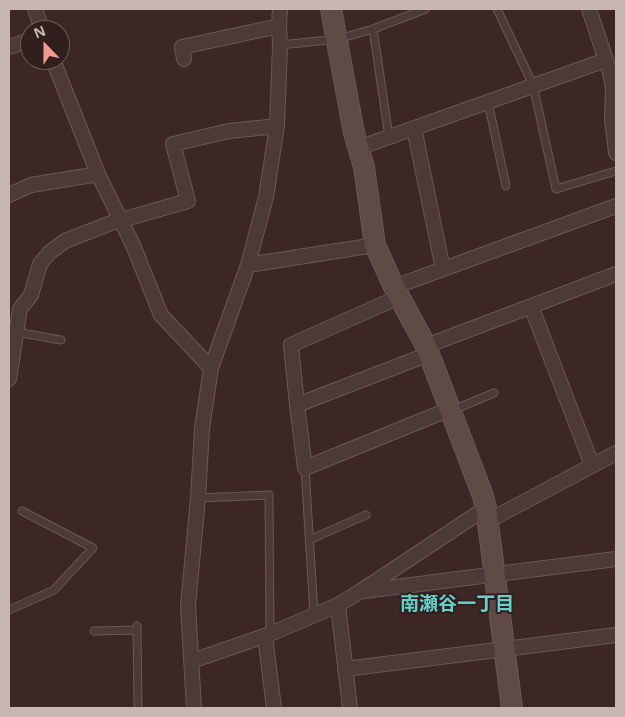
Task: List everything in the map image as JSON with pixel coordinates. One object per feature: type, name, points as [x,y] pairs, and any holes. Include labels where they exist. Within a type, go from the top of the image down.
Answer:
[{"type":"street","points":[[194,708],[188,606],[202,429],[211,368],[248,265],[266,197],[276,126],[280,9]]},
{"type":"street","points":[[331,9],[354,133],[364,167],[376,245],[397,292],[427,350],[483,496],[487,514],[512,708]]},
{"type":"street","points":[[589,9],[615,88],[612,119],[616,153]]},
{"type":"street","points":[[184,60],[182,47],[279,26]]},
{"type":"street","points":[[358,148],[606,60]]},
{"type":"street","points":[[57,70],[98,174],[133,245],[161,315],[211,368]]},
{"type":"street","points":[[9,379],[20,308],[31,295],[40,264],[49,253],[65,242],[121,220],[188,201],[173,144],[229,131],[276,126]]},
{"type":"street","points":[[414,128],[443,269]]},
{"type":"street","points":[[9,195],[31,185],[98,174]]},
{"type":"street","points":[[450,410],[305,468],[291,345],[443,269],[616,206]]},
{"type":"street","points":[[248,265],[376,245]]},
{"type":"street","points":[[297,405],[531,306],[616,274]]},
{"type":"street","points":[[531,306],[592,465]]},
{"type":"street","points":[[192,661],[268,635],[338,604],[487,514],[616,453]]},
{"type":"street","points":[[361,591],[616,559]]},
{"type":"street","points":[[338,604],[350,708]]},
{"type":"street","points":[[268,635],[274,708]]},
{"type":"street","points":[[346,669],[616,635]]},
{"type":"lane","points":[[280,45],[338,39],[373,30],[426,9]]},
{"type":"lane","points":[[497,9],[533,86],[556,189],[616,171]]},
{"type":"lane","points":[[373,30],[389,137]]},
{"type":"lane","points":[[488,102],[506,186]]},
{"type":"lane","points":[[16,332],[61,340]]},
{"type":"lane","points":[[450,410],[494,393]]},
{"type":"lane","points":[[305,468],[314,615]]},
{"type":"lane","points":[[198,498],[269,495],[268,635]]},
{"type":"lane","points":[[9,610],[54,590],[93,548],[22,511]]},
{"type":"lane","points":[[309,540],[366,515]]},
{"type":"lane","points":[[94,631],[137,628],[138,708]]},
{"type":"district","name":"南瀬谷一丁目","points":[[457,605]]}]
